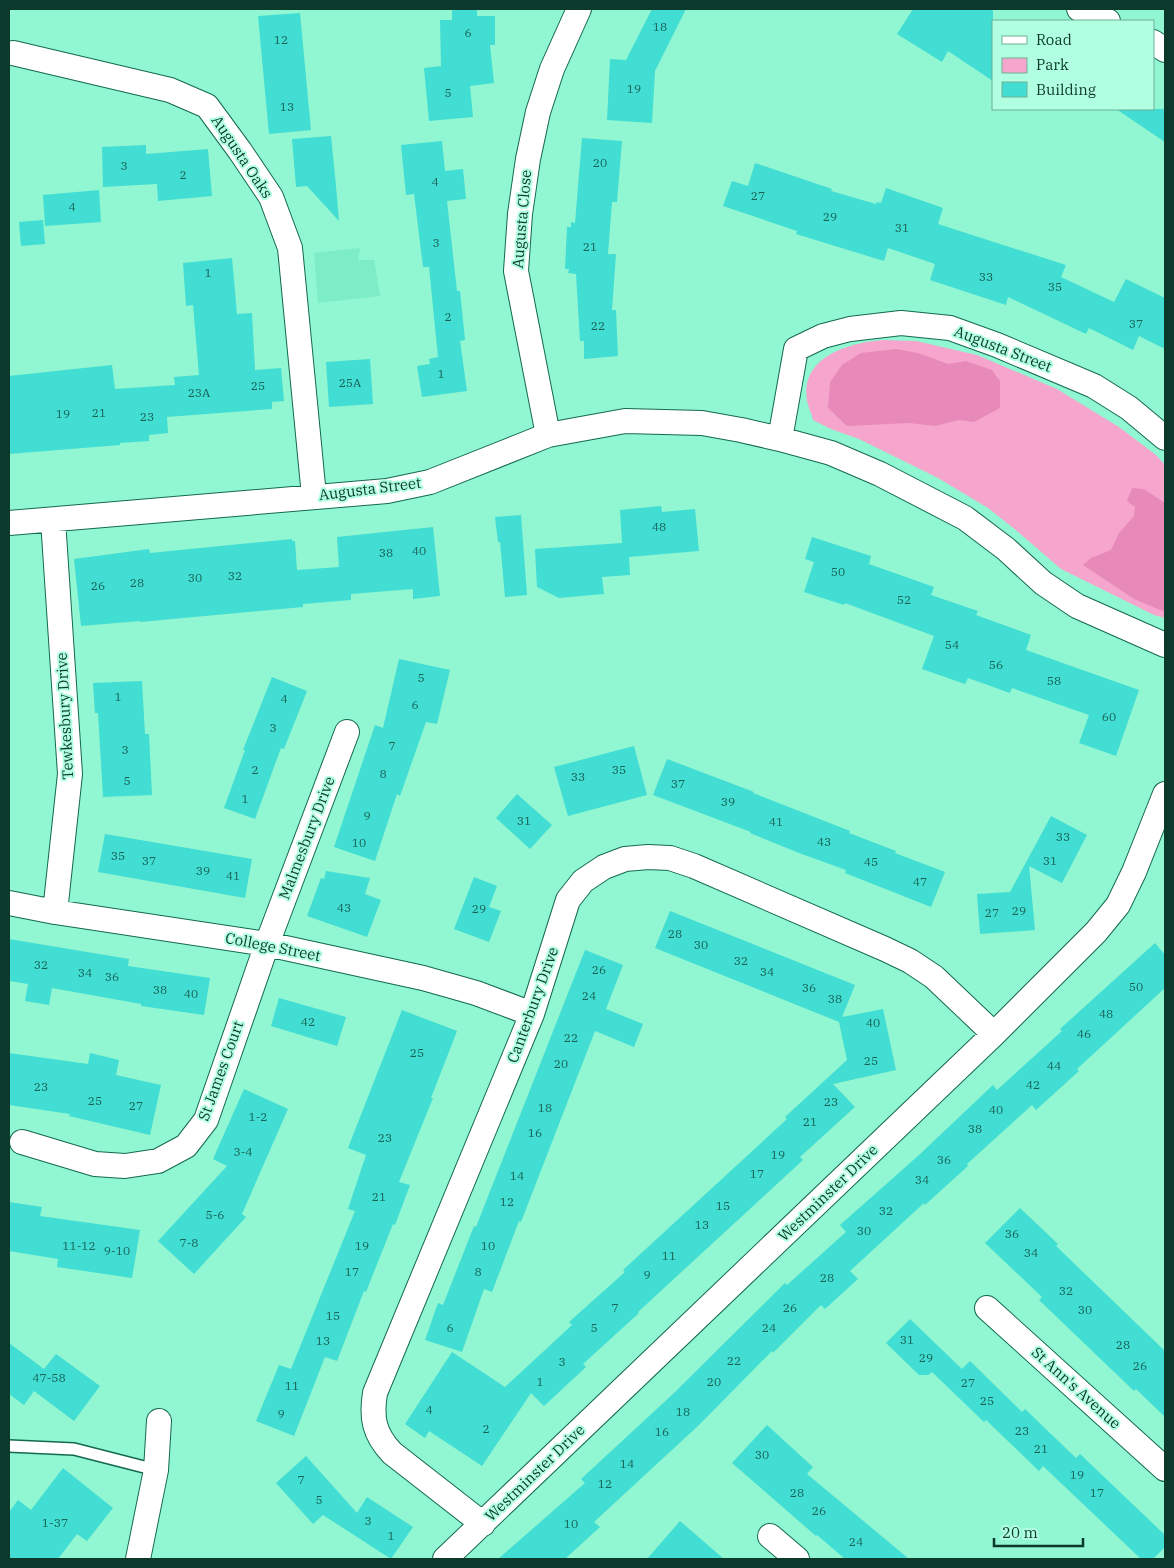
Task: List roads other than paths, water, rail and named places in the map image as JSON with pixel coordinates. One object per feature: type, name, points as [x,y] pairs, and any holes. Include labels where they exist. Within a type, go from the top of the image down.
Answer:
[{"type":"street","name":"Augusta Close","points":[[548,435],[516,271],[520,214],[528,159],[538,112],[552,69],[579,9]]},
{"type":"street","points":[[1079,9],[1106,20]]},
{"type":"street","points":[[1154,43],[1165,50]]},
{"type":"street","name":"Augusta Oaks","points":[[13,53],[170,90],[207,106],[240,151],[271,197],[290,248],[314,496]]},
{"type":"street","name":"Augusta Street","points":[[780,439],[796,349],[823,336],[850,329],[901,323],[950,328],[997,345],[1094,386],[1164,434]]},
{"type":"street","name":"Augusta Street","points":[[9,523],[387,490],[430,482],[548,435],[625,421],[702,423],[780,439],[831,453],[880,474],[956,514],[1006,549],[1042,583],[1077,606],[1165,645]]},
{"type":"street","name":"Tewkesbury Drive","points":[[52,520],[70,774],[55,912]]},
{"type":"street","name":"Malmesbury Drive","points":[[267,944],[348,732]]},
{"type":"street","name":"Westminster Drive","points":[[445,1559],[994,1034],[1096,932],[1118,904],[1134,872],[1165,794]]},
{"type":"street","name":"Canterbury Drive","points":[[483,1524],[387,1448],[382,1442],[375,1426],[372,1410],[375,1393],[532,1014],[568,900],[583,881],[604,867],[625,859],[670,858],[694,866],[901,957],[934,977],[994,1034]]},
{"type":"street","name":"College Street","points":[[9,903],[55,912],[267,944],[423,978],[476,993],[532,1014]]},
{"type":"street","name":"St James Court","points":[[22,1142],[95,1164],[126,1166],[158,1161],[186,1146],[206,1120],[267,944]]},
{"type":"street","name":"St Ann's Avenue","points":[[987,1308],[1165,1469]]},
{"type":"street","points":[[138,1559],[156,1470],[159,1422]]},
{"type":"street","points":[[770,1536],[797,1559]]},
{"type":"lane","points":[[9,1446],[74,1449],[156,1470]]}]
